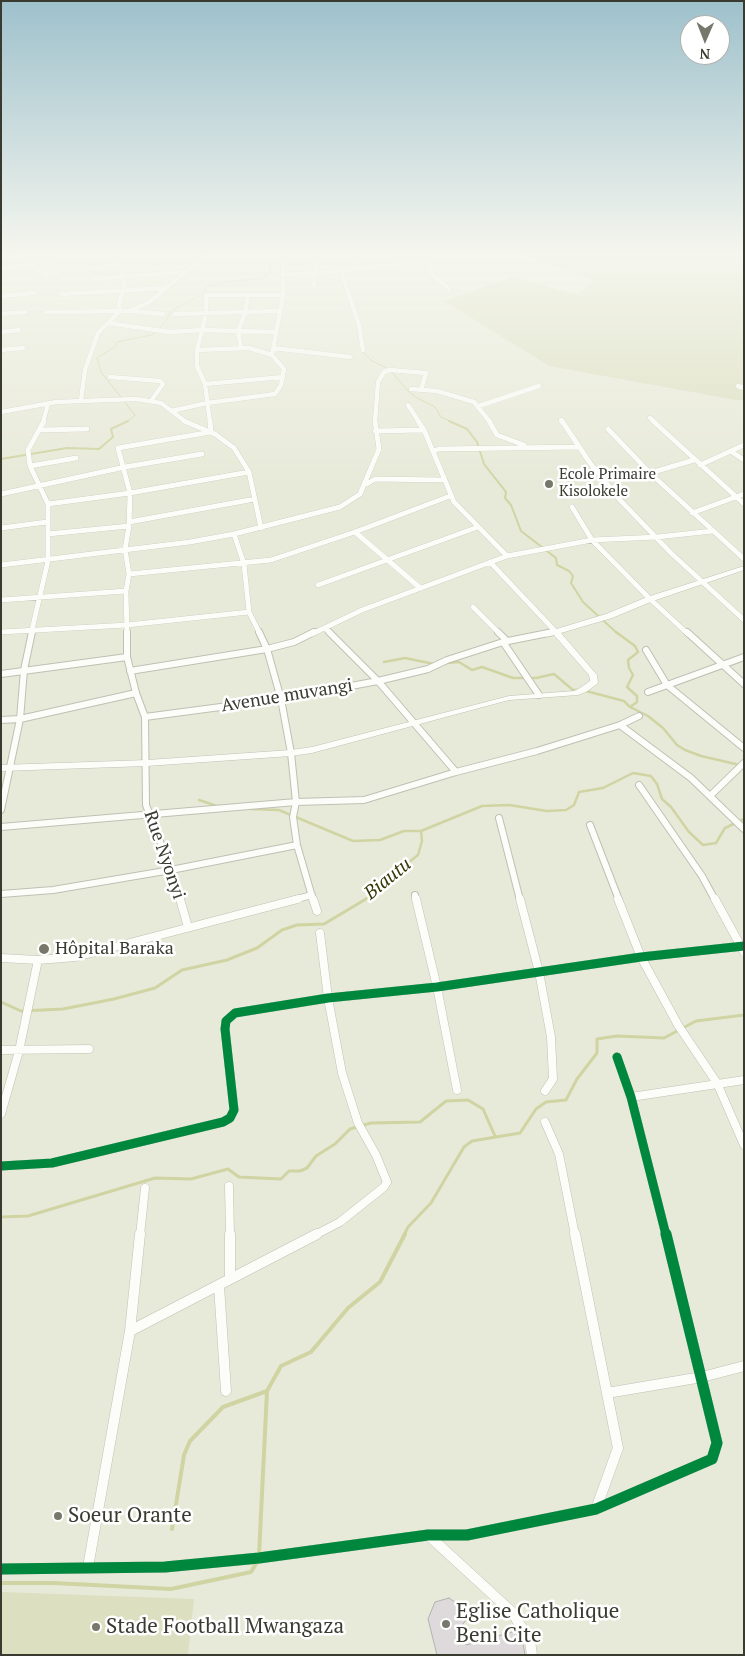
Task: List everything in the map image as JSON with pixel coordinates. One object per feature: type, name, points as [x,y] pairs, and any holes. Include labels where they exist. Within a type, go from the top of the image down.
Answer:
[{"type":"street","points":[[1,332],[16,330]]},
{"type":"street","points":[[81,400],[85,370],[98,333],[101,330]]},
{"type":"street","points":[[157,330],[169,332],[198,330]]},
{"type":"street","points":[[203,330],[197,350],[197,366],[205,384],[211,432]]},
{"type":"street","points":[[213,330],[276,332],[272,355]]},
{"type":"street","points":[[360,330],[363,350]]},
{"type":"street","points":[[238,331],[241,348]]},
{"type":"street","points":[[1,350],[23,348]]},
{"type":"street","points":[[171,411],[207,403],[275,394],[282,385],[284,369],[272,355],[248,348],[197,350]]},
{"type":"street","points":[[274,348],[350,357]]},
{"type":"street","points":[[1,565],[48,561],[125,549],[190,542],[261,528],[340,507],[360,494],[379,449],[375,431],[375,413],[378,382],[384,372],[390,370],[426,373],[421,390]]},
{"type":"street","points":[[110,377],[160,381],[163,384],[151,401]]},
{"type":"street","points":[[205,384],[283,377]]},
{"type":"street","points":[[479,406],[539,386]]},
{"type":"street","points":[[738,386],[744,388]]},
{"type":"street","points":[[411,389],[454,395],[474,402],[479,406],[497,435],[526,447]]},
{"type":"street","points":[[1,412],[81,400],[151,401],[161,403],[193,426],[211,432],[234,448],[249,472],[261,528]]},
{"type":"street","points":[[1,810],[20,719],[24,670],[38,596],[48,561],[48,504],[30,466],[28,450],[44,422],[48,404]]},
{"type":"street","points":[[408,405],[424,430],[450,496],[507,556]]},
{"type":"street","points":[[650,418],[734,497],[744,504]]},
{"type":"street","points":[[561,420],[579,447],[620,500],[701,582],[744,620]]},
{"type":"street","points":[[39,430],[87,428]]},
{"type":"street","points":[[608,429],[650,473],[744,559]]},
{"type":"street","points":[[375,431],[424,430]]},
{"type":"street","name":"Rue Nyonyi","points":[[188,927],[171,870],[146,805],[145,717],[136,694],[127,657],[126,591],[128,574],[125,549],[129,524],[130,492],[118,448],[211,432]]},
{"type":"street","points":[[700,465],[744,445]]},
{"type":"street","points":[[433,451],[440,449],[579,447]]},
{"type":"street","points":[[732,452],[744,460]]},
{"type":"street","points":[[1,494],[202,454]]},
{"type":"street","points":[[30,466],[76,458]]},
{"type":"street","points":[[650,473],[694,460]]},
{"type":"street","points":[[48,504],[249,472]]},
{"type":"street","points":[[365,486],[375,479],[444,480]]},
{"type":"street","points":[[692,513],[744,494]]},
{"type":"street","points":[[128,574],[271,560],[356,532],[450,496]]},
{"type":"street","points":[[48,534],[129,524],[255,499]]},
{"type":"street","points":[[572,507],[592,540],[650,599],[744,684]]},
{"type":"street","points":[[1,528],[47,522]]},
{"type":"street","points":[[318,585],[478,527]]},
{"type":"street","points":[[130,671],[267,649],[294,642],[362,610],[419,587],[507,556],[592,540],[657,537],[713,531]]},
{"type":"street","points":[[356,532],[419,587]]},
{"type":"street","points":[[234,534],[244,564],[249,612],[267,649],[281,699],[291,753],[296,802],[294,816],[297,845],[317,910]]},
{"type":"street","points":[[1,768],[147,764],[312,750],[509,698],[575,693],[594,682],[593,675],[556,632],[490,562]]},
{"type":"street","points":[[556,632],[602,618],[650,599],[744,568]]},
{"type":"street","points":[[1,600],[126,591]]},
{"type":"street","points":[[472,607],[505,641],[539,695]]},
{"type":"street","points":[[1,632],[126,625],[249,612]]},
{"type":"street","points":[[325,628],[378,681],[456,772]]},
{"type":"street","name":"Avenue muvangi","points":[[145,717],[281,699],[378,681],[428,669],[447,660],[505,641],[556,632]]},
{"type":"street","points":[[646,650],[667,685],[744,748]]},
{"type":"street","points":[[1,674],[127,657]]},
{"type":"street","points":[[648,692],[724,666],[744,657]]},
{"type":"street","points":[[1,720],[20,719],[136,694]]},
{"type":"street","points":[[1,826],[296,802],[364,800],[456,772],[537,751],[620,725],[639,716]]},
{"type":"street","points":[[620,725],[711,796],[743,828]]},
{"type":"street","points":[[711,796],[744,763]]},
{"type":"street","points":[[1,1166],[52,1164],[223,1122],[230,1118],[234,1110],[225,1029],[226,1021],[235,1014],[328,998],[437,987],[641,957],[743,948],[702,876],[639,785]]},
{"type":"street","points":[[499,818],[539,972],[551,1045],[553,1079],[545,1091]]},
{"type":"street","points":[[590,826],[641,957],[681,1028],[717,1083],[744,1145]]},
{"type":"street","points":[[1,894],[53,890],[171,870],[297,845]]},
{"type":"street","points":[[1,958],[38,960],[76,957],[312,895]]},
{"type":"street","points":[[415,895],[437,987],[457,1090]]},
{"type":"street","points":[[130,1331],[340,1222],[384,1187],[387,1182],[360,1126],[342,1073],[328,998],[320,933]]},
{"type":"street","points":[[1,1114],[19,1052],[38,960]]},
{"type":"street","points":[[1,1050],[19,1052],[89,1049]]},
{"type":"street","points":[[1,1568],[166,1567],[259,1558],[428,1535],[467,1535],[596,1509],[712,1459],[716,1443],[702,1377],[631,1097],[617,1057]]},
{"type":"street","points":[[631,1097],[744,1080]]},
{"type":"street","points":[[545,1122],[559,1154],[618,1448],[596,1509]]},
{"type":"street","points":[[228,1186],[230,1279]]},
{"type":"street","points":[[88,1567],[130,1331],[145,1188]]},
{"type":"street","points":[[218,1286],[226,1391]]},
{"type":"street","points":[[607,1393],[702,1377],[744,1366]]},
{"type":"street","points":[[428,1535],[512,1612],[530,1640],[532,1655]]},
{"type":"green space","points":[[491,330],[744,330],[744,400],[549,366]]},
{"type":"green space","name":"Stade Football Mwangaza","points":[[1,1592],[194,1599],[188,1655],[1,1655]]},
{"type":"building","name":"Eglise Catholique Beni Cite","points":[[449,1598],[462,1607],[466,1620],[461,1627],[466,1645],[512,1632],[517,1634],[523,1643],[525,1655],[437,1655],[428,1619],[435,1602]]},
{"type":"waterway","points":[[127,422],[135,415],[101,372],[97,358],[116,346],[117,342],[151,335],[158,330]]},
{"type":"waterway","points":[[363,352],[372,361],[389,369],[408,391],[417,398],[435,407],[441,417],[452,422]]},
{"type":"waterway","points":[[1,459],[67,448],[99,449],[113,437],[111,429],[128,421]]},
{"type":"waterway","points":[[449,421],[467,429],[477,442],[484,464],[506,492],[505,498],[511,505],[521,531],[556,558],[557,565],[569,571],[573,576],[571,583],[583,602],[618,634]]},
{"type":"waterway","points":[[616,632],[635,646],[638,652],[628,660],[629,668],[633,675],[627,687],[637,696],[637,702],[630,707],[648,716],[663,728],[677,745],[685,750],[701,756],[740,765]]},
{"type":"waterway","points":[[384,662],[405,658],[434,664]]},
{"type":"waterway","points":[[447,663],[459,662],[472,670],[482,667],[513,678],[536,678],[554,674],[573,690],[578,690]]},
{"type":"waterway","points":[[586,691],[624,701],[629,706]]},
{"type":"waterway","name":"Biautu","points":[[421,831],[482,806],[509,805],[547,811],[566,810],[574,805],[579,792],[603,788],[633,773],[651,776],[657,784],[662,799],[671,807],[689,832],[703,845],[716,843],[725,828],[744,819]]},
{"type":"waterway","points":[[199,800],[217,806]]},
{"type":"waterway","points":[[252,809],[279,810],[353,841],[380,840],[404,831],[421,831]]},
{"type":"waterway","name":"Biautu","points":[[364,900],[379,891],[394,874],[418,855],[422,841],[421,831]]},
{"type":"waterway","name":"Biautu","points":[[1,1002],[21,1011],[63,1009],[114,999],[155,988],[182,970],[227,960],[257,948],[282,930],[297,925],[324,924],[366,899]]},
{"type":"waterway","points":[[404,1235],[408,1227],[431,1203],[464,1147],[472,1141],[520,1133],[536,1109],[546,1102],[566,1100],[577,1079],[597,1053],[597,1039],[617,1036],[664,1038],[696,1021],[744,1015]]},
{"type":"waterway","points":[[1,1217],[28,1216],[155,1178],[191,1179],[228,1169],[239,1177],[281,1179],[289,1171],[300,1171],[307,1168],[316,1156],[335,1144],[350,1129],[371,1123],[420,1122],[446,1101],[468,1100],[483,1109],[495,1136]]},
{"type":"waterway","points":[[267,1391],[281,1366],[311,1352],[348,1308],[380,1282],[405,1234]]},
{"type":"waterway","points":[[172,1529],[184,1455],[190,1441],[223,1407],[267,1391]]},
{"type":"waterway","points":[[259,1555],[267,1391]]},
{"type":"waterway","points":[[1,1583],[54,1583],[171,1589],[251,1572],[257,1562]]},
{"type":"cycle path","points":[[1,1166],[52,1163],[223,1122],[230,1118],[234,1110],[225,1029],[226,1021],[235,1013],[328,998],[437,987],[641,957],[744,946]]},
{"type":"cycle path","points":[[1,1569],[165,1567],[259,1558],[428,1535],[467,1535],[596,1509],[712,1459],[717,1443],[702,1377],[631,1097],[617,1057]]},
{"type":"place","name":"Ecole Primaire Kisolokele","points":[[549,484]]},
{"type":"place","name":"Hôpital Baraka","points":[[44,949]]},
{"type":"place","name":"Soeur Orante","points":[[58,1516]]},
{"type":"place","name":"Eglise Catholique Beni Cite","points":[[446,1624]]},
{"type":"place","name":"Stade Football Mwangaza","points":[[96,1627]]}]
